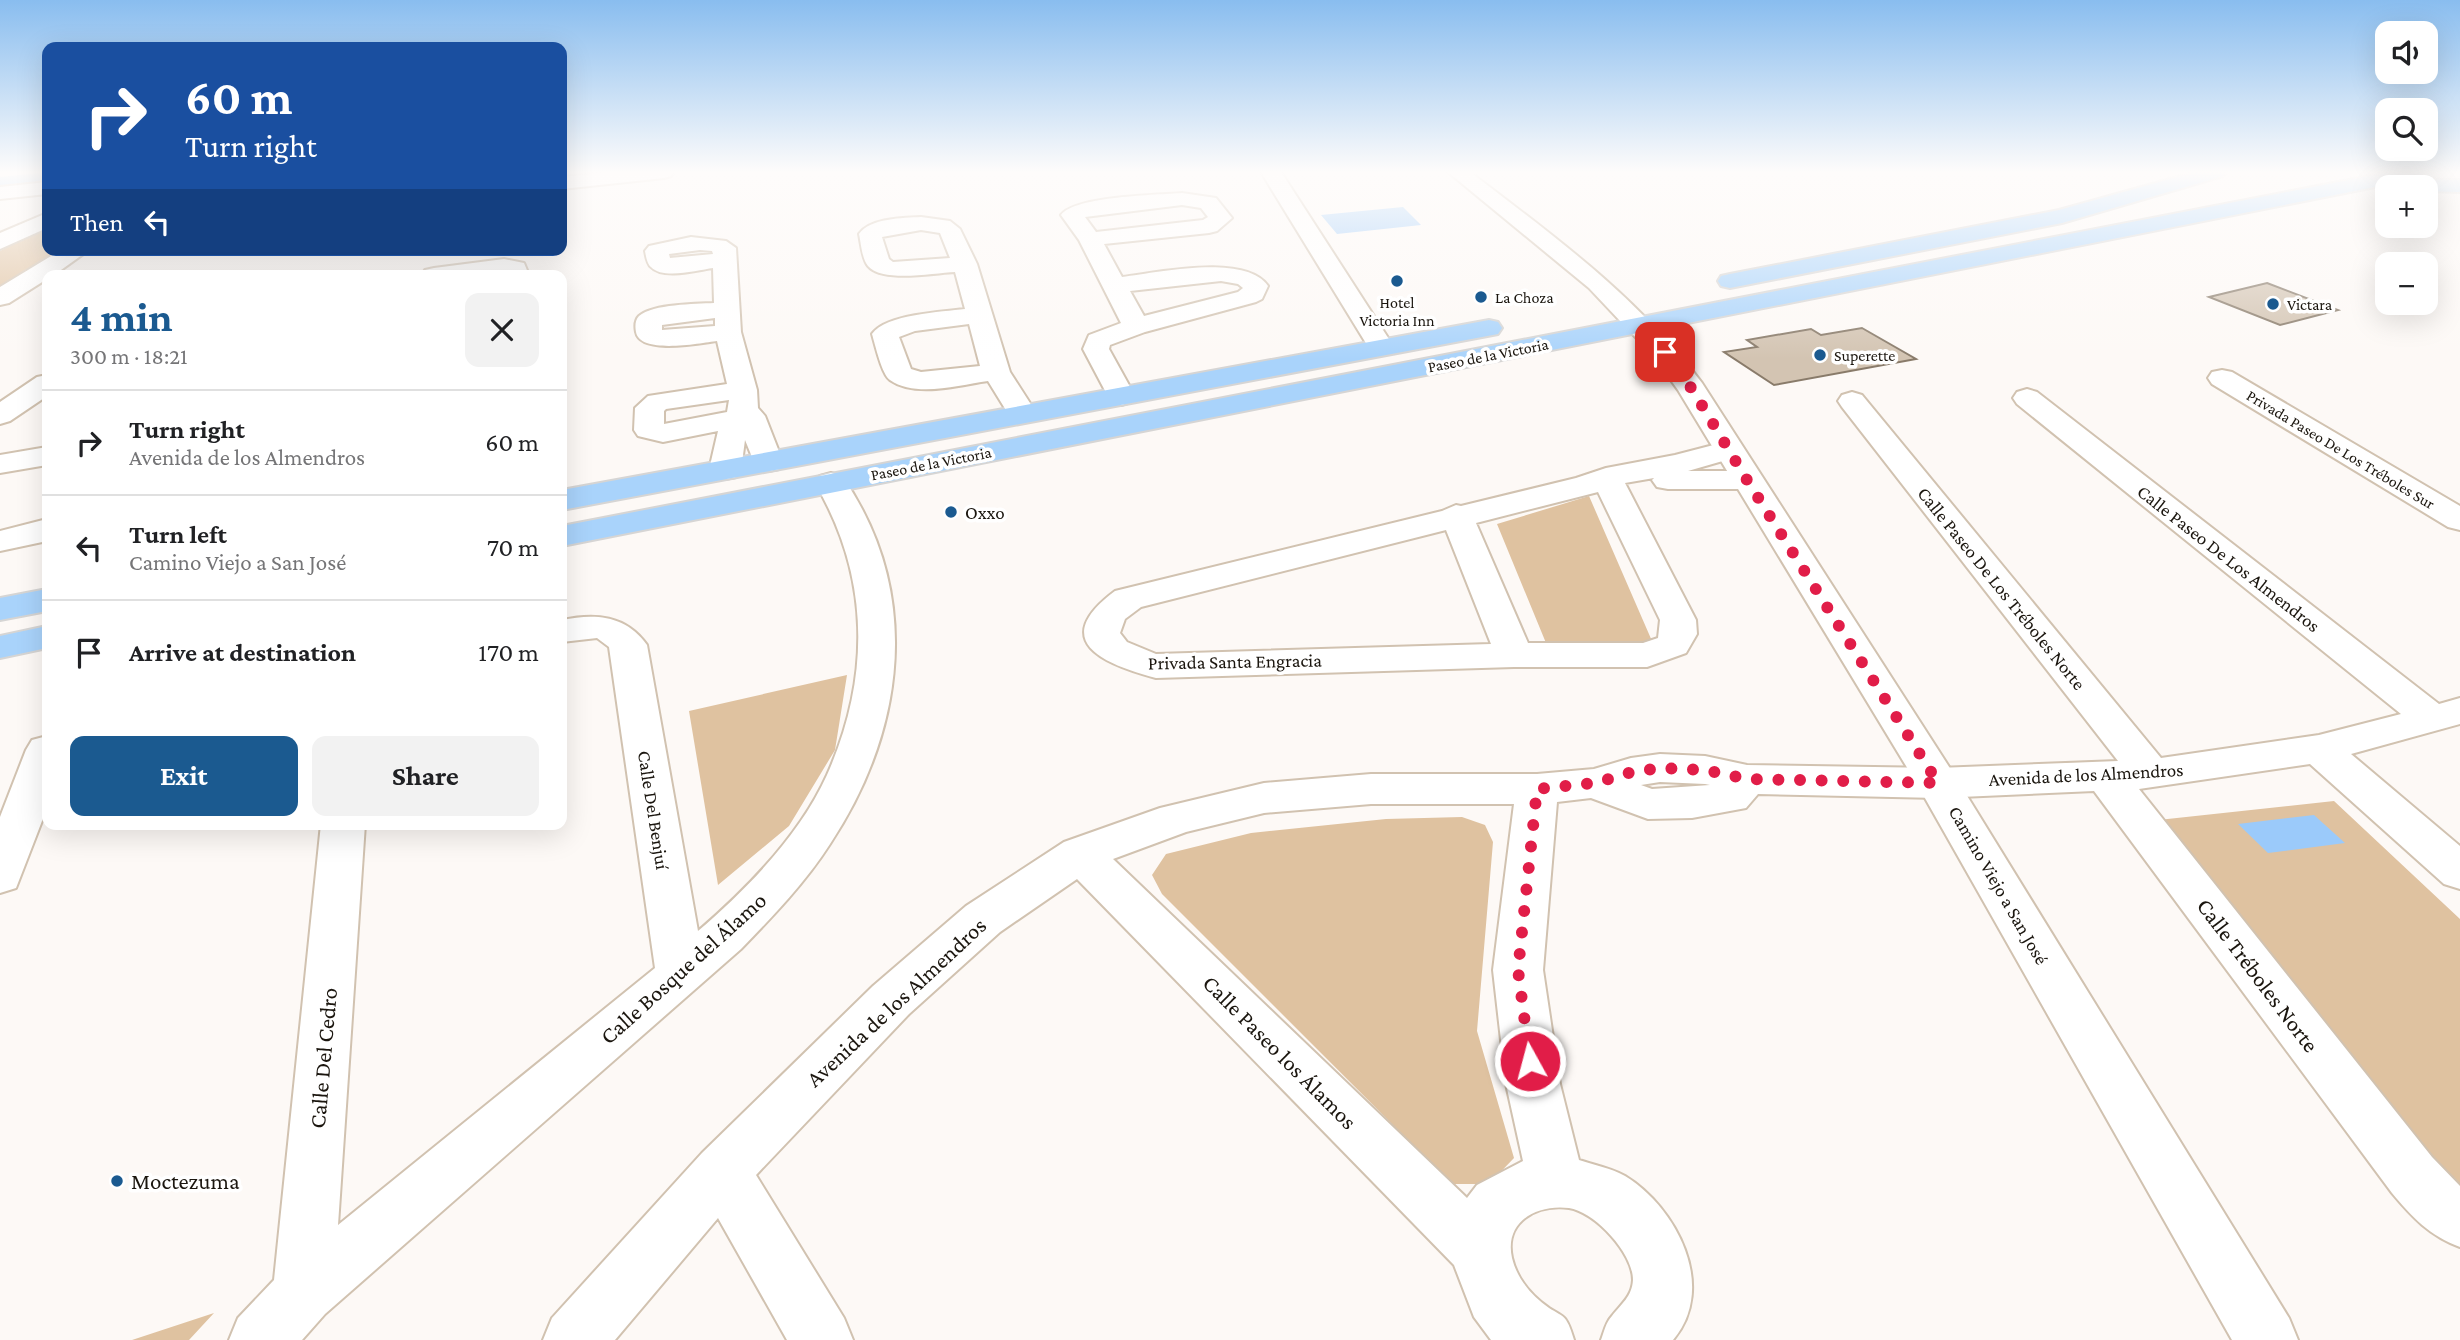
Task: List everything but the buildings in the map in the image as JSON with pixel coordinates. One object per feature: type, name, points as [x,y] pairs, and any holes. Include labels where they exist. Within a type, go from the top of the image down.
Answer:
[{"type":"main road","points":[[1710,284],[1966,235]]},
{"type":"main road","name":"Paseo de la Victoria","points":[[567,535],[831,483],[1625,308],[2037,235]]},
{"type":"main road","name":"Paseo de la Victoria","points":[[567,499],[1511,323]]},
{"type":"main road","points":[[0,609],[42,601]]},
{"type":"main road","points":[[0,647],[42,639]]},
{"type":"street","points":[[1087,235],[1136,326]]},
{"type":"street","points":[[1090,239],[1131,235]]},
{"type":"street","points":[[1310,235],[1381,347]]},
{"type":"street","name":"Camino Viejo a San José","points":[[1537,235],[1625,308],[1686,380],[1938,783],[2266,1340]]},
{"type":"street","points":[[725,254],[727,320],[743,408],[768,462]]},
{"type":"street","points":[[46,270],[68,256]]},
{"type":"street","points":[[965,264],[996,372],[1022,414]]},
{"type":"street","points":[[473,270],[504,266],[516,270]]},
{"type":"street","points":[[0,298],[42,272]]},
{"type":"street","points":[[1112,285],[1221,274],[1245,278],[1256,286],[1253,293],[1247,297],[1136,326],[1098,341],[1096,349],[1121,396]]},
{"type":"street","points":[[978,315],[910,324],[885,334],[899,374],[911,380],[996,372]]},
{"type":"street","name":"Privada Paseo De Los Tréboles Sur","points":[[2222,378],[2460,520]]},
{"type":"street","points":[[0,415],[42,386]]},
{"type":"street","name":"Calle Paseo De Los Almendros","points":[[2026,398],[2446,714]]},
{"type":"street","name":"Calle Paseo De Los Tréboles Norte","points":[[1852,401],[2128,774]]},
{"type":"street","points":[[724,470],[743,408]]},
{"type":"street","points":[[0,464],[42,457]]},
{"type":"street","name":"Privada Santa Engracia","points":[[1601,482],[1678,620],[1678,634],[1673,645],[1647,654],[1514,655],[1156,666],[1131,661],[1116,654],[1108,646],[1101,631],[1104,618],[1113,608],[1128,599],[1456,515],[1601,482],[1684,479],[1738,465]]},
{"type":"street","name":"Calle Bosque del Álamo","points":[[260,1340],[303,1293],[681,974],[767,895],[817,832],[851,771],[868,719],[877,672],[876,598],[862,541],[831,483]]},
{"type":"street","points":[[1456,515],[1514,655]]},
{"type":"street","points":[[0,541],[27,537],[42,531]]},
{"type":"street","name":"Calle Del Benjuí","points":[[567,630],[588,625],[608,628],[620,634],[628,645],[681,974]]},
{"type":"street","name":"Avenida de los Almendros","points":[[574,1340],[722,1171],[891,1000],[983,919],[1080,854],[1176,819],[1264,798],[1371,789],[1537,789],[1595,783],[1648,804],[1692,803],[1731,797],[1747,779],[1938,783],[2128,774],[2319,749],[2446,714]]},
{"type":"street","points":[[2319,749],[2460,872]]},
{"type":"street","points":[[0,876],[42,763]]},
{"type":"street","name":"Calle Tréboles Norte","points":[[2128,774],[2412,1175],[2436,1202],[2460,1220]]},
{"type":"street","points":[[1537,789],[1518,970],[1533,1084],[1556,1180]]},
{"type":"street","name":"Calle Del Cedro","points":[[303,1293],[342,830]]},
{"type":"street","name":"Calle Paseo los Álamos","points":[[1080,854],[1480,1251]]},
{"type":"street","points":[[722,1171],[822,1340]]},
{"type":"street","points":[[1543,1340],[1528,1332],[1503,1309],[1487,1280],[1480,1251],[1483,1228],[1494,1207],[1511,1192],[1532,1183],[1556,1180],[1586,1185],[1614,1199],[1638,1221],[1656,1248],[1663,1277],[1660,1306],[1646,1330],[1632,1340]]},
{"type":"shaded area","points":[[31,235],[42,235],[42,256],[54,256],[0,287],[0,251]]},
{"type":"shaded area","points":[[1589,496],[1652,641],[1546,643],[1497,524]]},
{"type":"shaded area","points":[[847,675],[835,750],[789,826],[718,885],[689,711]]},
{"type":"shaded area","points":[[2334,801],[2460,919],[2460,1188],[2149,821]]},
{"type":"shaded area","points":[[1462,817],[1485,825],[1493,842],[1477,1031],[1514,1158],[1489,1184],[1452,1184],[1162,894],[1152,875],[1166,854],[1251,833],[1386,819]]},
{"type":"shaded area","points":[[214,1313],[189,1340],[132,1340]]},
{"type":"water","points":[[2314,815],[2345,843],[2268,853],[2238,824]]},
{"type":"place","name":"Hotel Victoria Inn","points":[[1397,281]]},
{"type":"place","name":"La Choza","points":[[1481,297]]},
{"type":"place","name":"Victara","points":[[2273,304]]},
{"type":"place","name":"Superette","points":[[1820,355]]},
{"type":"place","name":"Oxxo","points":[[951,512]]},
{"type":"place","name":"Moctezuma","points":[[117,1181]]},
{"type":"route","points":[[1530,1061],[1518,970],[1537,789],[1595,783],[1632,772],[1660,768],[1705,770],[1747,779],[1938,783],[1692,389],[1665,352]]}]
